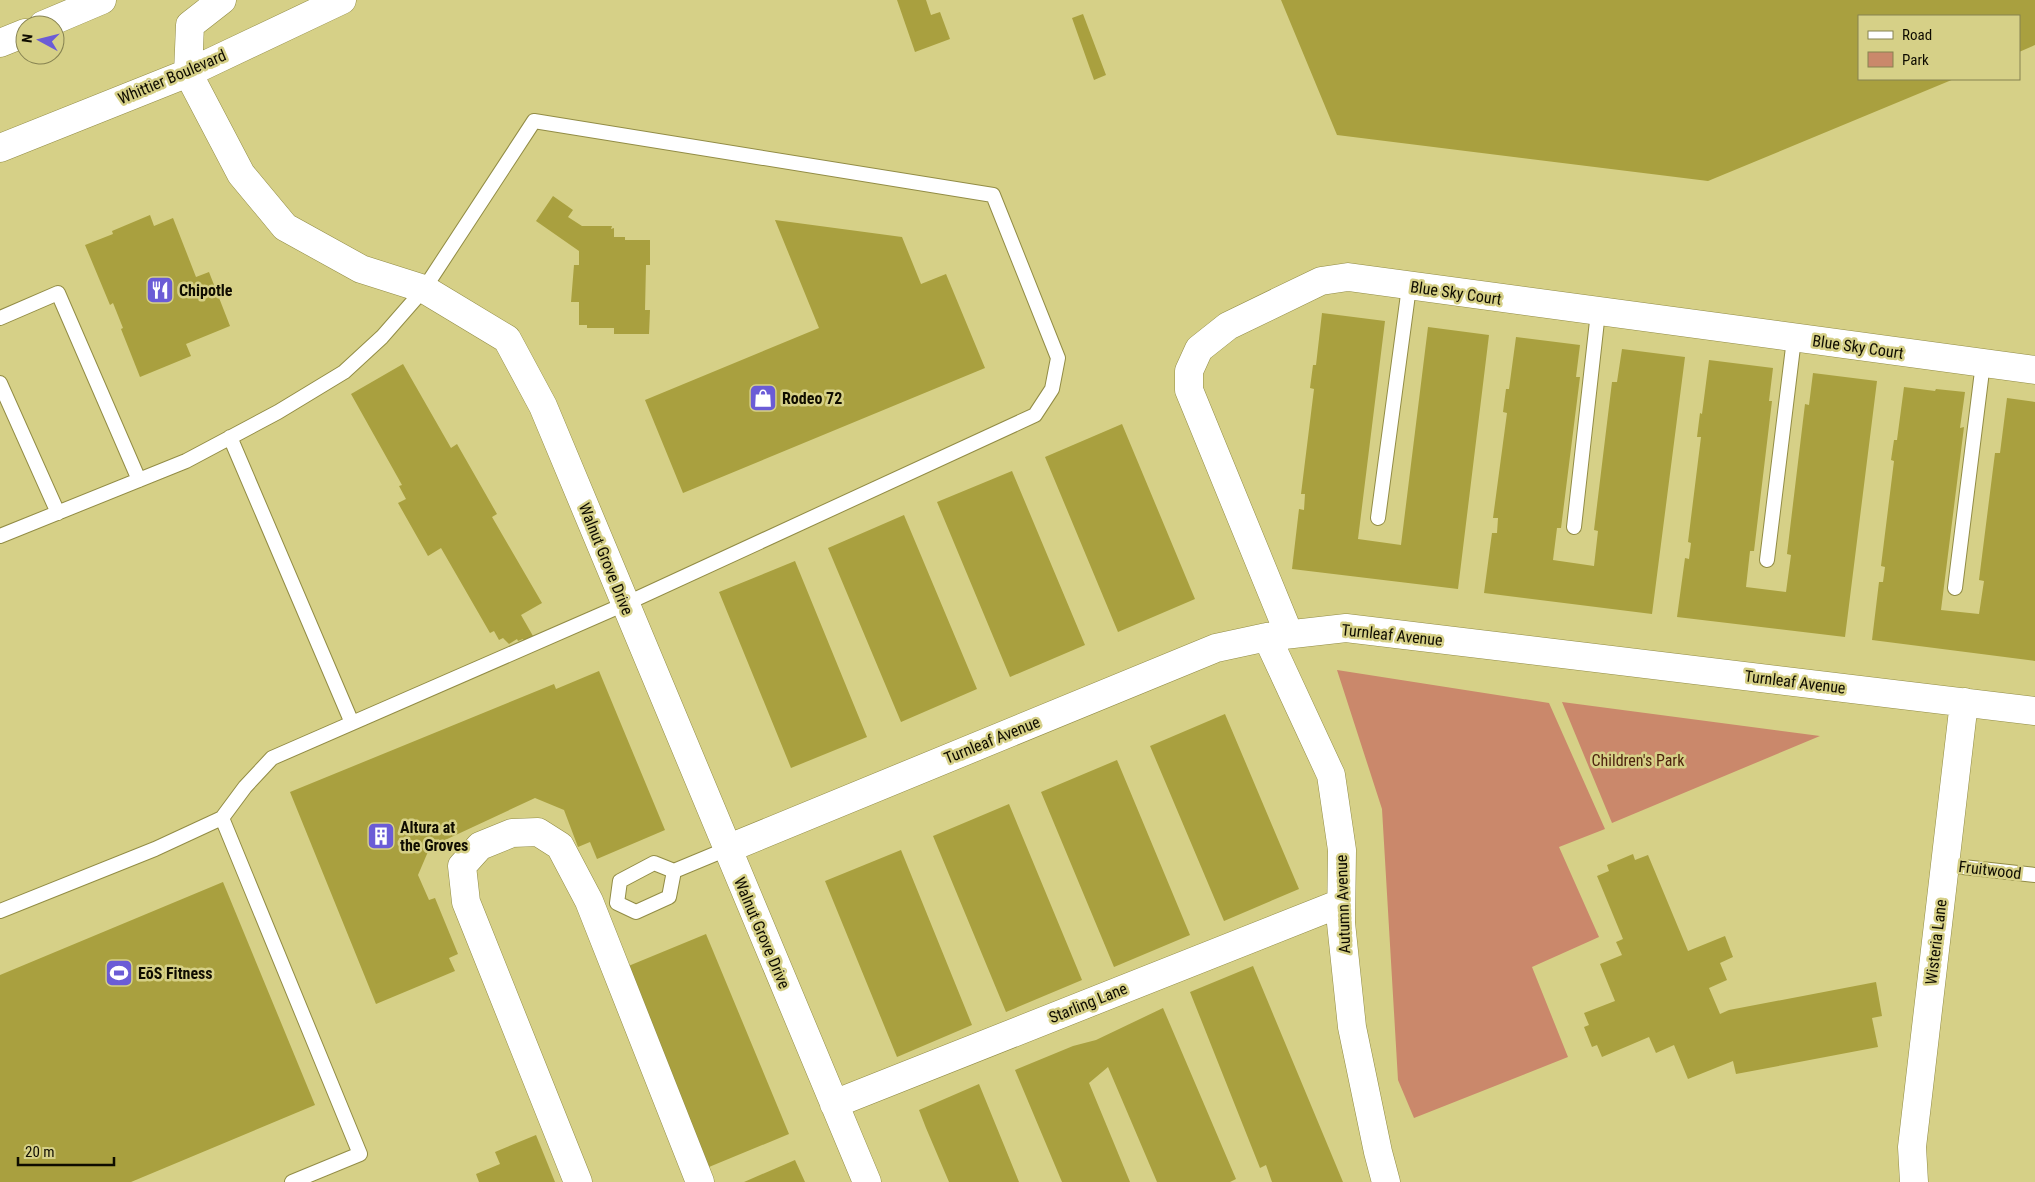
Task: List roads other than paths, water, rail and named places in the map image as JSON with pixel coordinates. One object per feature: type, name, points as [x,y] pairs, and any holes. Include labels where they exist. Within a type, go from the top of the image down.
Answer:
[{"type":"street","points":[[65,16],[102,0]]},
{"type":"street","points":[[188,73],[190,25],[222,0]]},
{"type":"street","name":"Whittier Boulevard","points":[[0,148],[188,73],[342,0]]},
{"type":"street","points":[[0,43],[15,37]]},
{"type":"street","name":"Walnut Grove Drive","points":[[188,73],[241,174],[285,227],[361,268],[424,289],[507,339],[544,406],[867,1182]]},
{"type":"street","name":"Blue Sky Court","points":[[1278,636],[1189,390],[1189,371],[1199,349],[1228,326],[1321,281],[1348,277],[1409,287],[2035,370]]},
{"type":"street","name":"Turnleaf Avenue","points":[[727,849],[1216,648],[1278,636],[1346,628],[2035,711]]},
{"type":"street","name":"Autumn Avenue","points":[[1278,636],[1330,775],[1342,850],[1341,923],[1352,1026],[1386,1182]]},
{"type":"street","name":"Wisteria Lane","points":[[1914,1182],[1912,1147],[1964,702]]},
{"type":"street","points":[[578,1182],[466,902],[462,866],[480,846],[512,833],[538,832],[560,846],[606,909],[700,1182]]},
{"type":"street","name":"Starling Lane","points":[[834,1104],[1341,903]]},
{"type":"lane","points":[[0,536],[186,461],[278,412],[344,372],[382,337],[424,289],[534,121],[993,195],[1058,358],[1052,389],[1034,415],[625,604],[272,758],[245,787],[222,818],[155,849],[0,911]]},
{"type":"lane","points":[[1378,518],[1409,287]]},
{"type":"lane","points":[[0,318],[58,293],[139,480]]},
{"type":"lane","points":[[1574,526],[1598,312]]},
{"type":"lane","points":[[1766,560],[1794,338]]},
{"type":"lane","points":[[1955,588],[1983,364]]},
{"type":"lane","points":[[0,383],[58,513]]},
{"type":"lane","points":[[230,437],[352,723]]},
{"type":"lane","points":[[222,818],[360,1154],[292,1182]]},
{"type":"lane","points":[[674,871],[669,896],[636,912],[606,909],[620,881],[654,864],[674,871],[727,849]]},
{"type":"lane","name":"Fruitwood","points":[[1945,864],[2035,875]]},
{"type":"place","name":"Chipotle","points":[[160,290]]},
{"type":"place","name":"Rodeo 72","points":[[763,398]]},
{"type":"place","name":"Altura at the Groves","points":[[381,836]]},
{"type":"place","name":"EōS Fitness","points":[[119,973]]},
{"type":"park label","name":"Children's Park","points":[[1638,760]]}]
